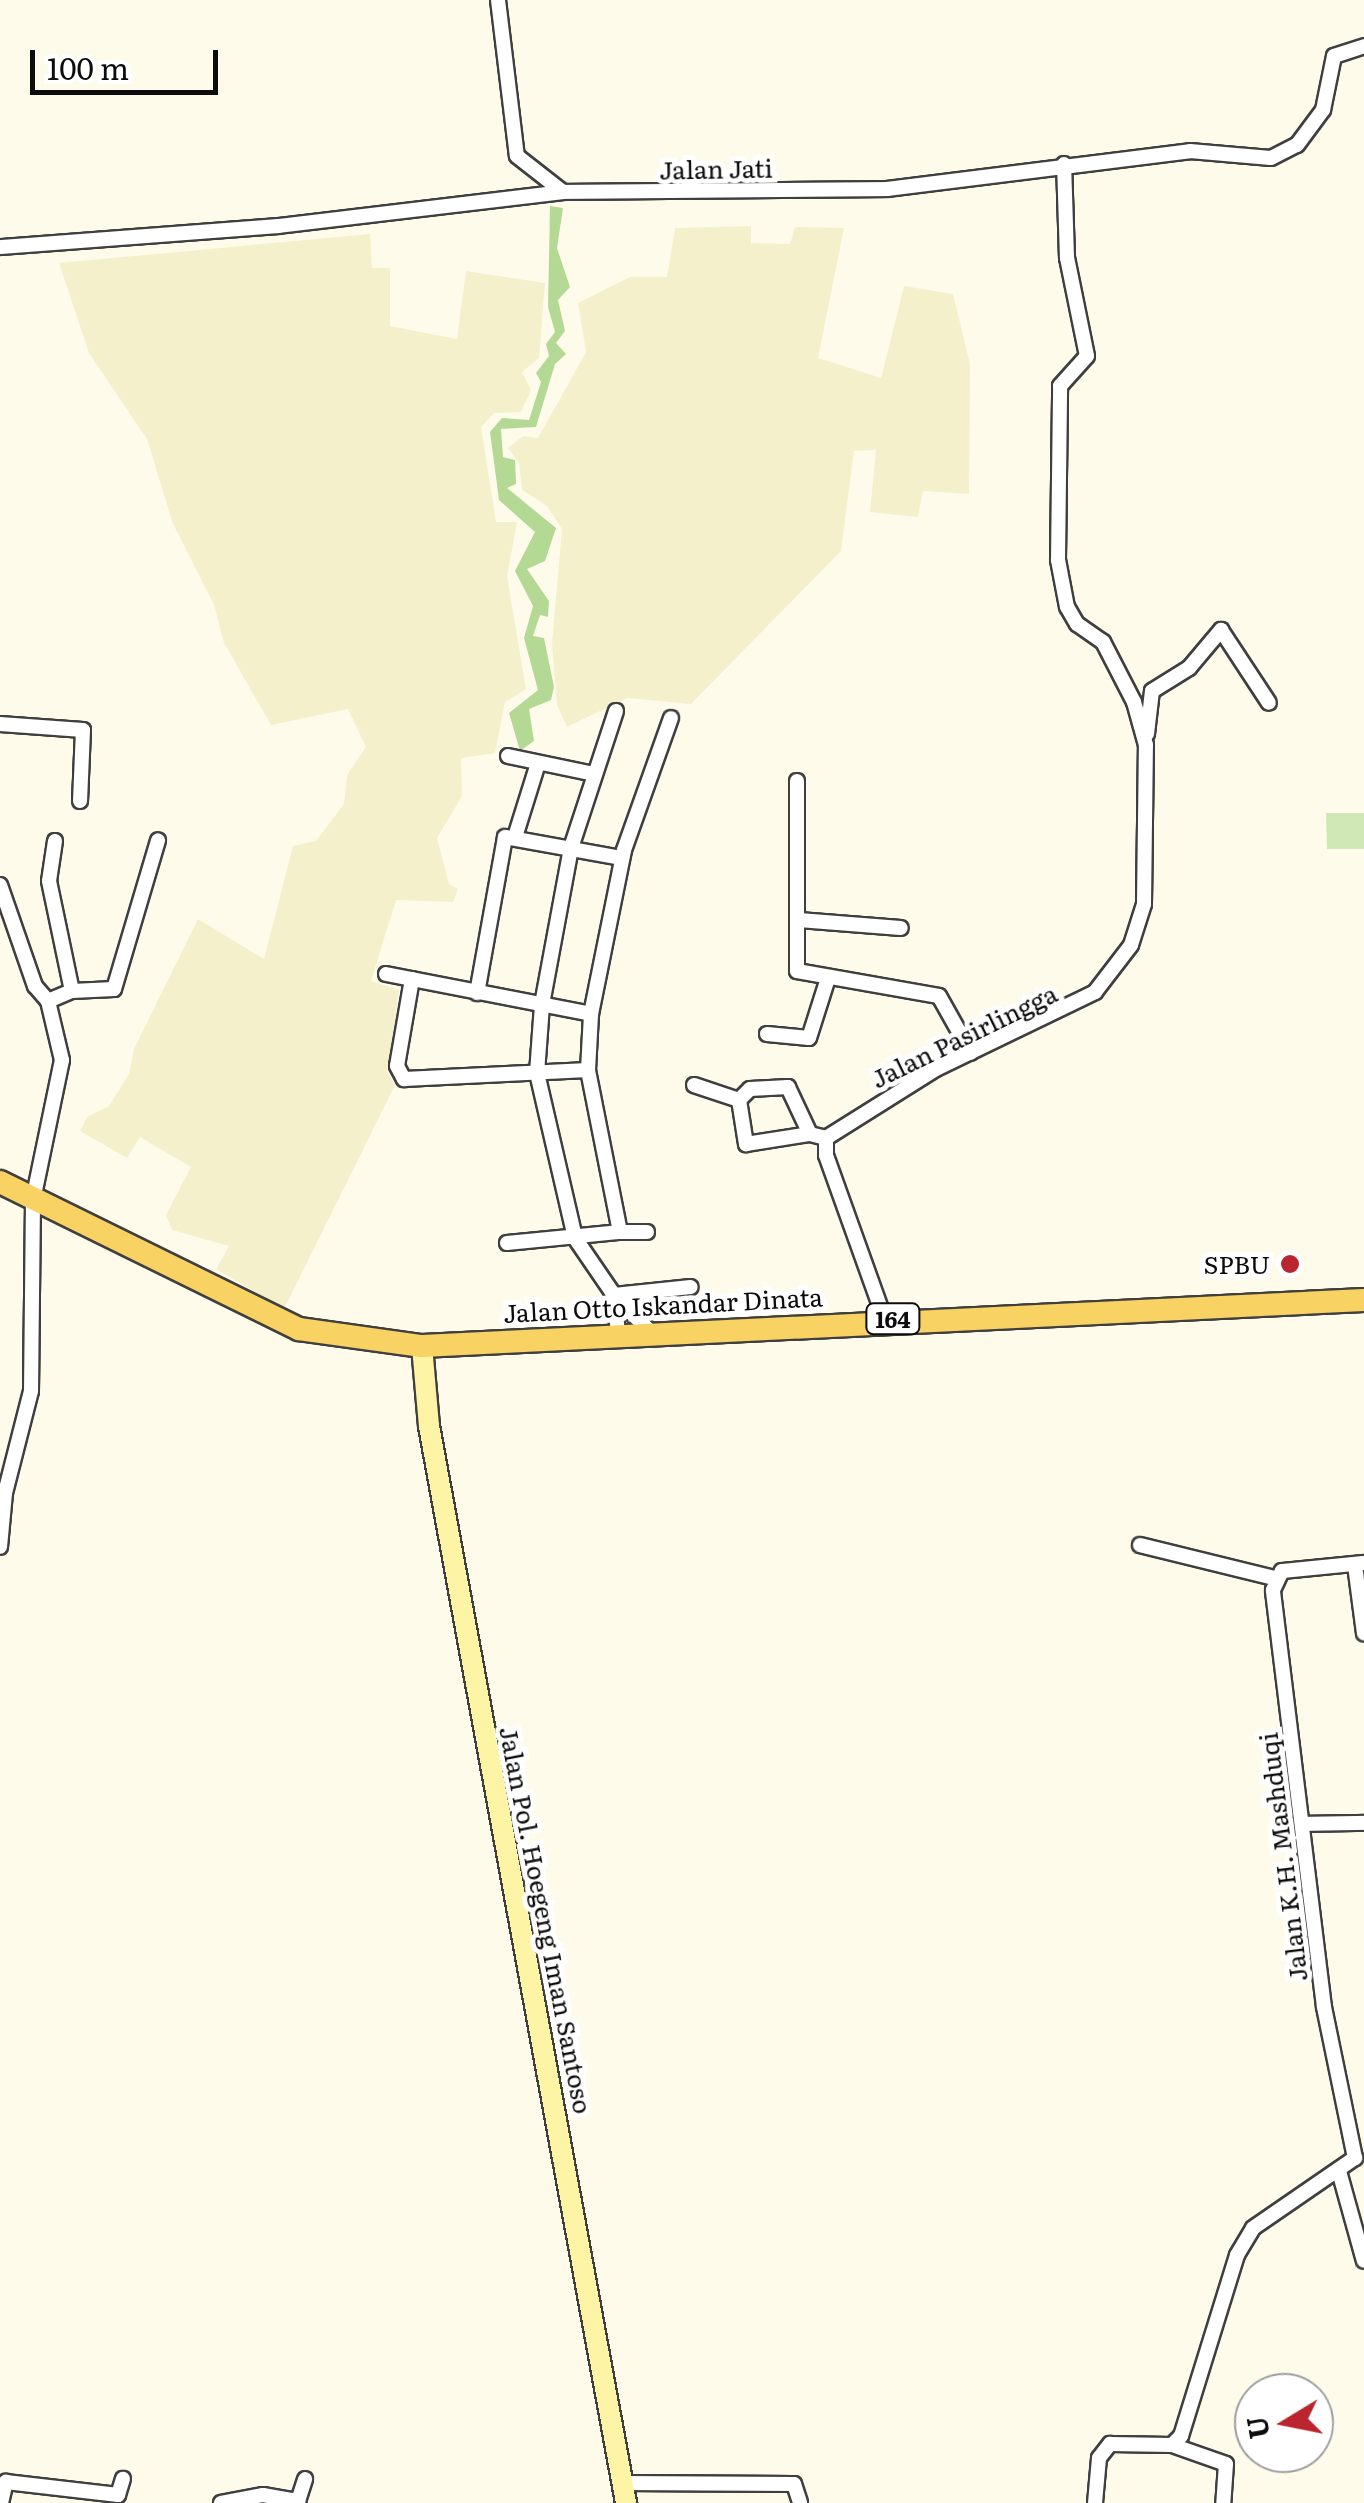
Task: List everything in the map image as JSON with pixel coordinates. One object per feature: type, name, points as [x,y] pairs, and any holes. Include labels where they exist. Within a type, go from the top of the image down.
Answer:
[{"type":"main road","name":"Jalan Otto Iskandar Dinata","points":[[0,1182],[299,1329],[422,1346],[886,1320],[1364,1300]]},
{"type":"street","points":[[498,0],[516,156],[558,193]]},
{"type":"street","name":"Jalan Jati","points":[[0,247],[558,193],[887,189],[1190,150],[1284,154],[1323,110],[1334,56],[1364,46]]},
{"type":"street","name":"Jalan Pasirlingga","points":[[826,1138],[972,1053],[1078,1005],[1130,946],[1147,876],[1146,745],[1134,702],[1103,642],[1077,624],[1067,608],[1058,560],[1060,386],[1087,356],[1066,258],[1064,164]]},
{"type":"street","points":[[1146,745],[1152,692],[1189,668],[1220,630],[1269,703]]},
{"type":"street","points":[[616,711],[571,848],[542,1005],[536,1073],[575,1238],[614,1296],[650,1332]]},
{"type":"street","points":[[620,1232],[588,1070],[591,1014],[622,858],[671,718]]},
{"type":"street","points":[[0,724],[82,730],[87,738],[80,801]]},
{"type":"street","points":[[508,756],[594,774]]},
{"type":"street","points":[[514,837],[538,762]]},
{"type":"street","points":[[796,781],[797,971],[940,996],[972,1053]]},
{"type":"street","points":[[477,993],[503,839],[514,837],[622,858]]},
{"type":"street","points":[[48,1001],[72,991],[114,989],[158,840]]},
{"type":"street","points":[[55,841],[49,881],[72,991]]},
{"type":"street","points":[[0,885],[34,986],[48,1001],[62,1060],[32,1200],[31,1391],[5,1493],[0,1548]]},
{"type":"street","points":[[799,920],[901,928]]},
{"type":"street","points":[[386,974],[591,1014]]},
{"type":"street","points":[[768,1034],[809,1038],[828,978]]},
{"type":"street","points":[[412,979],[397,1066],[404,1079],[588,1070]]},
{"type":"street","points":[[694,1085],[739,1100]]},
{"type":"street","points":[[739,1100],[750,1088],[788,1088],[810,1134]]},
{"type":"street","points":[[739,1100],[746,1144],[810,1134],[826,1138],[826,1155],[886,1320]]},
{"type":"street","points":[[507,1243],[647,1232]]},
{"type":"street","points":[[614,1296],[691,1287]]},
{"type":"street","points":[[614,1296],[618,1334]]},
{"type":"street","name":"Jalan Pol. Hoegeng Iman Santoso","points":[[422,1346],[429,1426],[624,2493]]},
{"type":"street","points":[[1140,1545],[1274,1578],[1282,1571],[1360,1564],[1364,1633]]},
{"type":"street","name":"Jalan K.H. Mashduqi","points":[[1274,1578],[1324,2008],[1354,2139],[1355,2158],[1339,2171]]},
{"type":"street","points":[[1304,1824],[1364,1824]]},
{"type":"street","points":[[1172,2446],[1181,2436],[1238,2255],[1253,2228],[1339,2171],[1364,2261]]},
{"type":"street","points":[[1096,2503],[1102,2450],[1117,2443],[1172,2446],[1226,2464],[1223,2503]]},
{"type":"street","points":[[221,2503],[263,2494],[298,2501],[305,2479]]},
{"type":"street","points":[[1,2503],[6,2482],[118,2496],[123,2480]]},
{"type":"street","points":[[624,2493],[794,2484],[800,2503]]},
{"type":"shaded area","points":[[751,226],[751,243],[790,244],[795,227],[844,228],[818,358],[881,378],[904,286],[953,294],[970,364],[969,494],[923,491],[918,517],[870,512],[876,450],[854,451],[841,551],[691,704],[627,698],[567,727],[557,705],[552,643],[562,529],[547,506],[522,490],[519,463],[508,448],[523,436],[538,438],[586,352],[578,303],[630,277],[667,277],[675,228]]},
{"type":"shaded area","points":[[370,234],[372,268],[390,268],[390,326],[457,339],[466,271],[545,283],[539,358],[522,372],[531,390],[521,412],[494,413],[481,427],[496,522],[517,522],[507,576],[526,689],[505,702],[495,753],[461,758],[462,796],[437,838],[449,884],[458,889],[453,902],[396,900],[371,981],[399,990],[387,1072],[395,1085],[284,1309],[216,1269],[229,1246],[172,1230],[166,1215],[191,1167],[140,1137],[127,1158],[80,1131],[87,1117],[109,1106],[129,1074],[134,1049],[198,919],[264,959],[293,846],[316,841],[344,804],[347,775],[366,747],[348,709],[271,725],[224,643],[214,605],[173,524],[147,439],[89,353],[59,263]]},
{"type":"green space","points":[[550,206],[563,208],[557,248],[570,287],[558,300],[565,331],[556,343],[566,354],[555,364],[536,427],[501,429],[503,457],[515,460],[516,484],[507,488],[556,528],[545,561],[527,569],[549,601],[548,617],[540,615],[533,636],[544,638],[554,687],[551,700],[529,709],[534,741],[520,751],[509,713],[538,690],[524,638],[533,606],[515,571],[535,532],[499,500],[490,432],[502,418],[529,420],[541,382],[536,373],[549,356],[546,344],[555,332],[548,307]]},
{"type":"green space","points":[[1326,813],[1364,813],[1364,849],[1327,849]]},
{"type":"place","name":"SPBU","points":[[1290,1264]]}]
